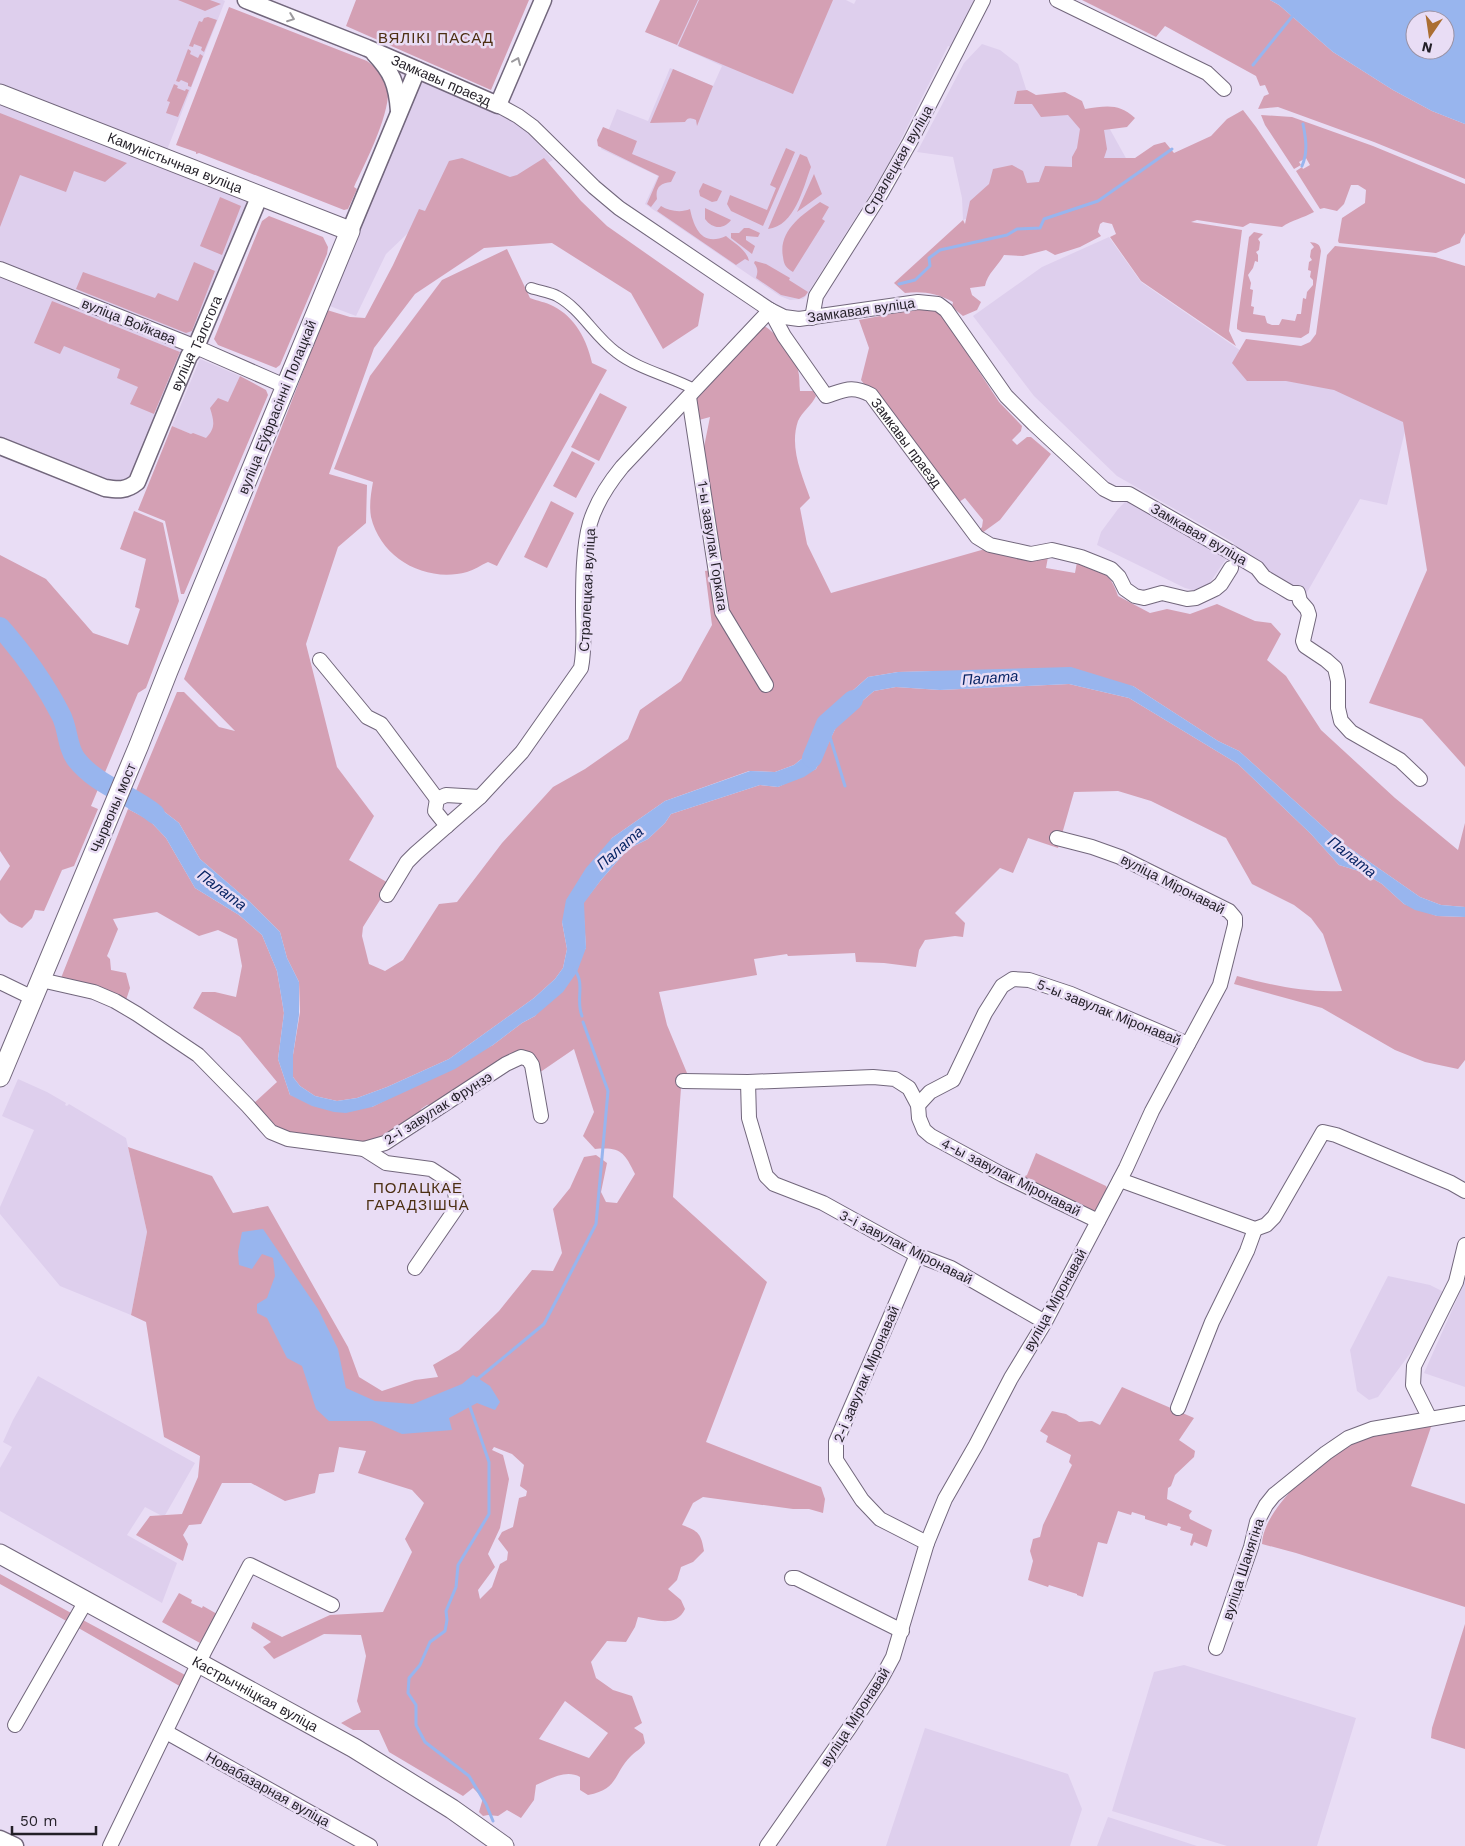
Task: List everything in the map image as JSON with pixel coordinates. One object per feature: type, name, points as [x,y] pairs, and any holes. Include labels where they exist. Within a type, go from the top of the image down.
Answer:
[{"type":"main road","name":"Камуністычная вуліца","points":[[0,94],[350,231]]},
{"type":"main road","name":"вуліца Еўфрасінні Полацкай","points":[[139,745],[350,231]]},
{"type":"main road","name":"Чырвоны мост","points":[[41,980],[139,745]]},
{"type":"main road","points":[[0,1076],[41,980]]},
{"type":"main road","name":"Кастрычніцкая вуліца","points":[[0,1554],[354,1748],[452,1809],[504,1846]]},
{"type":"street","name":"Замкавы праезд","points":[[246,0],[370,49],[498,105]]},
{"type":"street","points":[[498,105],[543,0]]},
{"type":"street","name":"Стралецкая вуліца","points":[[812,318],[816,296],[880,195],[910,142],[982,0]]},
{"type":"street","points":[[1057,0],[1207,73],[1224,89]]},
{"type":"street","points":[[370,49],[385,64],[394,79],[398,94],[399,114]]},
{"type":"street","name":"вуліца Еўфрасінні Полацкай","points":[[350,231],[417,70]]},
{"type":"street","name":"Замкавая вуліца","points":[[498,105],[534,128],[594,187],[619,208],[770,310],[784,317],[812,318],[918,302],[938,304],[946,310],[1006,396],[1104,489],[1114,494],[1129,494],[1257,568],[1264,577],[1291,593],[1298,594],[1309,615],[1303,641],[1305,646],[1335,668],[1338,681],[1338,708],[1341,721],[1351,732],[1400,760],[1420,779]]},
{"type":"street","name":"вуліца Талстога","points":[[0,446],[105,488],[128,489],[137,482],[189,356],[196,347],[260,195]]},
{"type":"street","name":"вуліца Войкава","points":[[0,269],[196,347],[285,386]]},
{"type":"street","points":[[531,288],[557,296],[590,325],[604,342],[618,354],[693,393]]},
{"type":"street","name":"Замкавы праезд","points":[[770,310],[784,336],[826,396],[850,388],[859,389],[871,395],[977,537],[990,545],[1031,554],[1052,550],[1080,557],[1111,569],[1119,577],[1125,588],[1134,596],[1144,598],[1162,593],[1187,599],[1196,598],[1221,584],[1231,568]]},
{"type":"street","name":"Стралецкая вуліца","points":[[387,895],[407,862],[480,797],[522,752],[580,668],[583,657],[583,604],[587,541],[596,508],[612,479],[770,310]]},
{"type":"street","name":"1-ы завулак Горкага","points":[[693,393],[722,612],[766,686]]},
{"type":"street","points":[[320,660],[367,717],[381,724],[437,799],[435,811],[447,826]]},
{"type":"street","points":[[437,799],[446,795],[480,797]]},
{"type":"street","name":"вуліца Міронавай","points":[[767,1846],[880,1681],[893,1656],[902,1631],[927,1543],[945,1499],[1011,1378],[1045,1322],[1120,1180],[1152,1111],[1220,985],[1235,925],[1235,918],[1229,911],[1120,857],[1057,838]]},
{"type":"street","name":"5-ы завулак Міронавай","points":[[918,1105],[930,1092],[953,1080],[985,1013],[1002,986],[1012,979],[1029,980],[1071,994],[1188,1044]]},
{"type":"street","name":"2-і завулак Фрунзэ","points":[[41,980],[94,992],[115,1001],[137,1014],[198,1055],[271,1132],[288,1139],[364,1149],[385,1143],[506,1064],[521,1057],[528,1059],[532,1065],[540,1116]]},
{"type":"street","points":[[0,982],[34,998]]},
{"type":"street","name":"4-ы завулак Міронавай","points":[[683,1081],[748,1082],[873,1076],[895,1080],[909,1088],[918,1105],[919,1118],[924,1130],[931,1136],[1002,1175],[1098,1221]]},
{"type":"street","name":"3-і завулак Міронавай","points":[[748,1082],[749,1118],[756,1147],[766,1176],[774,1184],[823,1203],[916,1255],[951,1268],[1045,1322]]},
{"type":"street","points":[[1120,1180],[1255,1229],[1266,1225],[1274,1217],[1322,1132],[1336,1135],[1451,1183],[1465,1191]]},
{"type":"street","points":[[364,1149],[386,1163],[432,1169],[454,1184],[457,1207],[415,1268]]},
{"type":"street","points":[[1178,1408],[1212,1322],[1247,1251],[1255,1229]]},
{"type":"street","points":[[1429,1418],[1413,1385],[1414,1366],[1456,1282],[1465,1245]]},
{"type":"street","name":"2-і завулак Міронавай","points":[[916,1255],[836,1442],[836,1460],[862,1500],[880,1519],[927,1543]]},
{"type":"street","name":"вуліца Шанягіна","points":[[1216,1648],[1251,1547],[1257,1522],[1266,1504],[1274,1495],[1326,1453],[1348,1438],[1372,1429],[1465,1413]]},
{"type":"street","points":[[110,1846],[250,1565],[332,1605]]},
{"type":"street","points":[[792,1578],[796,1578],[902,1631]]},
{"type":"street","points":[[15,1725],[86,1601]]},
{"type":"street","name":"Новабазарная вуліца","points":[[166,1732],[370,1846]]},
{"type":"street","points":[[0,1839],[15,1846]]},
{"type":"shaded area","points":[[0,0],[225,1],[167,150],[0,85]]},
{"type":"shaded area","points":[[178,0],[210,0],[221,4],[205,11]]},
{"type":"shaded area","points":[[356,0],[529,0],[491,90],[346,26]]},
{"type":"shaded area","points":[[660,0],[698,0],[677,45],[645,32]]},
{"type":"shaded area","points":[[697,0],[846,0],[854,4],[856,0],[976,0],[953,48],[948,46],[885,171],[803,299],[790,300],[780,296],[645,204],[658,176],[601,149],[617,109],[648,121],[670,68],[713,86],[722,66],[676,45]]},
{"type":"shaded area","points":[[699,0],[833,0],[793,94],[678,46]]},
{"type":"shaded area","points":[[1082,0],[1270,0],[1279,5],[1333,52],[1393,90],[1432,111],[1465,124],[1465,179],[1374,142],[1278,107],[1258,109],[1264,96],[1269,94],[1265,85],[1260,86],[1256,76],[1165,26],[1156,37]]},
{"type":"shaded area","points":[[229,7],[367,61],[385,77],[388,87],[388,100],[384,115],[379,131],[354,187],[357,189],[348,209],[344,210],[176,145]]},
{"type":"shaded area","points":[[208,17],[217,20],[204,52],[201,50],[202,47],[194,44],[193,47],[189,46],[199,21],[202,22],[204,18]]},
{"type":"shaded area","points":[[982,44],[1000,50],[1018,64],[1027,92],[1107,124],[1127,160],[963,220],[962,198],[953,157],[917,152],[964,63]]},
{"type":"shaded area","points":[[188,49],[191,51],[190,54],[198,58],[200,54],[203,56],[191,87],[188,86],[188,83],[181,80],[179,82],[176,81]]},
{"type":"shaded area","points":[[673,69],[713,86],[697,126],[696,120],[691,118],[685,122],[650,123]]},
{"type":"shaded area","points":[[423,83],[516,122],[553,160],[513,183],[428,214],[386,254],[356,316],[327,305],[420,85]]},
{"type":"shaded area","points":[[174,84],[178,86],[177,88],[185,91],[186,89],[189,90],[178,117],[166,113],[170,102],[167,101]]},
{"type":"shaded area","points":[[1027,90],[1036,95],[1065,92],[1082,101],[1085,109],[1118,108],[1135,118],[1127,127],[1104,130],[1107,149],[1104,158],[1135,158],[1154,145],[1165,142],[1174,153],[1211,136],[1227,119],[1243,110],[1314,212],[1282,227],[1250,223],[1243,227],[1197,220],[1191,222],[1242,230],[1229,331],[1236,346],[1141,281],[1110,237],[1116,234],[1112,224],[1103,222],[1100,224],[1098,232],[1101,236],[1080,247],[1055,255],[1046,250],[1023,256],[1004,255],[990,274],[985,286],[970,288],[972,295],[981,302],[977,310],[963,316],[952,307],[953,302],[947,299],[929,293],[905,293],[894,283],[963,220],[965,224],[970,201],[989,184],[993,169],[1012,165],[1023,171],[1027,183],[1039,182],[1045,166],[1072,167],[1072,157],[1077,148],[1080,129],[1068,115],[1041,117],[1032,104],[1014,104],[1017,91]]},
{"type":"shaded area","points":[[0,103],[248,201],[193,337],[187,338],[131,477],[124,482],[110,482],[0,439]]},
{"type":"shaded area","points":[[0,113],[127,163],[105,182],[74,171],[66,192],[20,175],[0,227]]},
{"type":"shaded area","points":[[1261,115],[1292,117],[1373,146],[1465,184],[1465,233],[1460,243],[1436,253],[1339,243],[1342,218],[1365,203],[1366,190],[1358,185],[1351,185],[1344,204],[1337,211],[1320,209],[1296,171],[1310,165],[1306,158],[1299,162],[1301,165],[1294,169],[1265,125]]},
{"type":"shaded area","points":[[603,127],[637,141],[632,154],[676,172],[671,182],[659,187],[657,199],[651,207],[647,204],[659,176],[598,146],[597,140]]},
{"type":"shaded area","points":[[786,148],[795,152],[763,226],[731,211],[727,204],[730,195],[767,210],[776,188],[770,185]]},
{"type":"shaded area","points":[[800,154],[807,157],[811,167],[797,205],[785,221],[768,229]]},
{"type":"shaded area","points":[[462,158],[510,177],[517,175],[544,158],[581,201],[607,226],[704,294],[698,326],[663,349],[631,293],[552,243],[484,248],[415,294],[374,348],[329,474],[367,485],[366,523],[338,547],[306,644],[337,767],[374,816],[349,860],[390,884],[363,927],[362,936],[369,964],[385,971],[403,960],[439,904],[457,902],[502,843],[553,787],[585,769],[628,739],[640,710],[681,681],[712,625],[705,571],[720,569],[702,457],[710,417],[699,420],[696,399],[764,326],[779,339],[793,358],[799,373],[800,391],[813,391],[816,396],[798,421],[796,431],[795,441],[798,461],[810,498],[800,508],[807,544],[831,593],[985,549],[1048,557],[1046,568],[1075,573],[1077,562],[1092,567],[1108,576],[1118,596],[1150,613],[1167,609],[1190,614],[1217,604],[1255,621],[1271,623],[1281,634],[1267,660],[1286,676],[1321,730],[1395,798],[1458,850],[1465,823],[1465,907],[1441,905],[1420,897],[1338,840],[1239,751],[1218,741],[1133,686],[940,671],[898,672],[868,677],[850,693],[809,753],[794,765],[775,772],[749,771],[665,801],[612,838],[562,922],[567,949],[563,968],[555,979],[534,998],[449,1059],[387,1087],[357,1098],[337,1101],[315,1096],[300,1086],[293,1077],[293,1055],[300,1012],[299,982],[287,958],[280,932],[250,902],[200,859],[179,823],[153,803],[135,793],[177,692],[184,692],[219,727],[235,731],[184,679],[327,310],[350,317],[365,318],[393,265],[419,209],[425,211],[449,161]]},
{"type":"shaded area","points":[[814,174],[822,194],[797,212]]},
{"type":"shaded area","points":[[703,183],[722,191],[717,201],[712,202],[700,196],[699,191]]},
{"type":"shaded area","points":[[220,197],[241,206],[222,255],[200,246]]},
{"type":"shaded area","points":[[820,202],[829,207],[822,219],[825,221],[793,272],[787,268],[784,262],[782,248],[784,239],[799,218]]},
{"type":"shaded area","points":[[661,206],[675,211],[690,209],[694,223],[701,234],[711,239],[726,236],[743,250],[749,261],[745,259],[736,265],[657,211]]},
{"type":"shaded area","points":[[705,208],[731,220],[722,227],[711,225],[705,219]]},
{"type":"shaded area","points":[[269,216],[323,237],[328,247],[327,254],[280,365],[276,368],[218,345],[214,339],[262,221]]},
{"type":"shaded area","points":[[744,228],[760,233],[758,237],[746,236],[746,240],[755,246],[752,254],[731,238],[731,233],[739,233]]},
{"type":"shaded area","points":[[1254,232],[1263,234],[1258,239],[1260,242],[1259,250],[1256,252],[1258,262],[1255,261],[1248,275],[1251,283],[1250,289],[1253,290],[1251,306],[1254,307],[1253,314],[1265,316],[1267,323],[1272,325],[1279,325],[1282,319],[1295,321],[1297,314],[1301,314],[1303,298],[1306,299],[1307,292],[1313,285],[1313,280],[1310,277],[1311,271],[1308,270],[1309,262],[1312,260],[1310,257],[1311,250],[1314,247],[1310,242],[1316,243],[1320,247],[1309,333],[1301,338],[1242,332],[1237,329],[1249,237]]},
{"type":"shaded area","points":[[1109,237],[1141,282],[1260,364],[1413,398],[1387,505],[1360,499],[1305,596],[1260,580],[1226,559],[1234,543],[1117,476],[1034,396],[973,316],[1042,267]]},
{"type":"shaded area","points":[[1335,246],[1435,257],[1465,266],[1465,767],[1422,719],[1369,703],[1427,570],[1403,422],[1334,390],[1286,381],[1247,381],[1232,363],[1246,339],[1301,346],[1310,342],[1316,334],[1327,255]]},
{"type":"shaded area","points":[[507,249],[530,298],[550,305],[568,316],[579,330],[587,346],[592,363],[607,370],[497,566],[488,562],[470,571],[452,575],[421,571],[395,556],[384,545],[376,532],[370,513],[373,482],[334,469],[370,376],[442,280]]},
{"type":"shaded area","points":[[755,261],[766,264],[790,278],[789,280],[808,292],[799,299],[781,295],[756,278]]},
{"type":"shaded area","points":[[194,262],[215,271],[192,331],[186,333],[76,289],[83,272],[155,298],[158,293],[178,301]]},
{"type":"shaded area","points":[[52,301],[180,352],[154,414],[130,404],[138,387],[117,378],[120,369],[64,346],[60,354],[34,343]]},
{"type":"shaded area","points":[[927,308],[935,310],[942,315],[999,402],[1022,426],[1021,431],[1012,440],[1017,445],[1027,437],[1031,437],[1051,454],[1000,520],[982,533],[979,530],[982,527],[983,520],[965,498],[956,504],[861,380],[869,348],[859,320]]},
{"type":"shaded area","points":[[200,359],[240,376],[211,443],[172,426]]},
{"type":"shaded area","points":[[240,376],[266,390],[268,395],[184,594],[181,594],[165,521],[138,510],[172,426],[206,438],[213,428],[210,408],[218,398],[228,402]]},
{"type":"shaded area","points":[[600,393],[627,407],[599,461],[571,447]]},
{"type":"shaded area","points":[[572,451],[595,463],[576,498],[553,486]]},
{"type":"shaded area","points":[[551,501],[574,513],[547,568],[524,557]]},
{"type":"shaded area","points":[[1132,501],[1220,552],[1226,559],[1209,584],[1197,591],[1185,588],[1097,545],[1101,532],[1118,509],[1125,502]]},
{"type":"shaded area","points":[[134,511],[163,523],[179,601],[146,688],[138,693],[91,806],[98,809],[74,866],[62,870],[44,911],[35,910],[32,918],[22,928],[9,922],[0,913],[0,881],[10,866],[0,851],[0,555],[46,579],[93,633],[128,645],[140,609],[135,607],[146,559],[120,549]]},
{"type":"shaded area","points":[[1069,684],[1129,698],[1238,764],[1311,834],[1339,865],[1362,872],[1382,884],[1404,904],[1437,916],[1465,917],[1465,1060],[1458,1069],[1425,1062],[1395,1050],[1322,1008],[1234,984],[1237,976],[1289,988],[1315,991],[1342,991],[1323,934],[1311,918],[1294,905],[1252,884],[1226,838],[1151,801],[1118,791],[1074,792],[1058,848],[1028,838],[1013,873],[1000,868],[955,913],[965,923],[963,937],[955,936],[925,940],[919,950],[916,967],[856,962],[855,953],[788,956],[787,954],[754,959],[757,975],[659,992],[667,1025],[687,1073],[681,1088],[673,1197],[767,1282],[706,1442],[821,1487],[825,1499],[823,1513],[809,1509],[793,1509],[703,1497],[693,1503],[682,1525],[696,1531],[702,1541],[704,1551],[693,1562],[681,1567],[677,1580],[668,1589],[681,1600],[685,1609],[681,1615],[671,1621],[658,1621],[638,1617],[635,1627],[626,1642],[607,1641],[591,1662],[596,1678],[613,1690],[632,1696],[642,1723],[634,1728],[643,1734],[645,1743],[631,1756],[605,1789],[588,1795],[580,1790],[580,1777],[564,1774],[536,1785],[534,1800],[521,1818],[507,1810],[498,1816],[483,1816],[479,1812],[483,1798],[473,1788],[463,1796],[389,1752],[379,1730],[353,1730],[341,1723],[361,1712],[357,1701],[366,1656],[361,1635],[324,1634],[274,1659],[263,1647],[271,1642],[251,1628],[253,1622],[282,1637],[330,1615],[383,1612],[412,1552],[405,1539],[424,1503],[412,1490],[358,1473],[366,1451],[339,1447],[334,1472],[319,1474],[315,1493],[285,1501],[251,1483],[222,1483],[201,1524],[189,1525],[183,1535],[188,1544],[183,1561],[136,1535],[150,1516],[182,1514],[198,1477],[200,1456],[164,1437],[146,1322],[131,1315],[147,1232],[128,1147],[212,1176],[233,1213],[268,1206],[348,1347],[359,1377],[382,1391],[415,1380],[438,1377],[433,1365],[459,1350],[499,1311],[532,1270],[553,1271],[562,1253],[553,1209],[570,1188],[584,1157],[596,1155],[607,1163],[601,1192],[606,1202],[617,1203],[635,1174],[621,1152],[611,1149],[595,1149],[583,1136],[594,1112],[574,1049],[536,1075],[526,1051],[436,1104],[427,1105],[421,1109],[419,1117],[384,1138],[352,1143],[289,1135],[273,1126],[253,1104],[277,1082],[240,1037],[193,1008],[202,992],[215,992],[236,997],[242,966],[237,939],[218,930],[199,936],[157,912],[113,919],[118,929],[107,956],[110,959],[111,970],[126,973],[130,988],[125,1003],[61,978],[128,809],[149,820],[166,838],[195,888],[239,915],[262,935],[277,971],[284,1013],[278,1059],[290,1095],[372,1107],[493,1045],[522,1023],[535,1016],[586,948],[583,903],[628,849],[648,839],[665,823],[671,814],[760,785],[778,787],[816,769],[839,721],[874,691],[896,687],[940,690]],"holes":[[[494,1447],[512,1454],[524,1465],[520,1486],[527,1491],[526,1496],[519,1498],[513,1527],[502,1532],[498,1539],[508,1552],[507,1560],[500,1564],[492,1587],[480,1599],[478,1590],[495,1567],[488,1554],[500,1528],[509,1479],[503,1455],[492,1450]],[[565,1701],[608,1733],[589,1758],[539,1739]]]},
{"type":"shaded area","points":[[18,1079],[47,1092],[66,1103],[65,1105],[67,1106],[69,1104],[126,1138],[147,1232],[131,1315],[60,1286],[0,1214],[0,1207],[34,1130],[2,1116]]},
{"type":"shaded area","points":[[1036,1153],[1106,1186],[1108,1191],[1097,1212],[1093,1213],[1022,1181],[1023,1177],[1027,1175]]},
{"type":"shaded area","points":[[1388,1276],[1430,1285],[1444,1292],[1417,1344],[1378,1397],[1369,1400],[1357,1391],[1350,1350]]},
{"type":"shaded area","points":[[1465,1281],[1465,1387],[1424,1373]]},
{"type":"shaded area","points":[[38,1376],[195,1463],[164,1517],[145,1507],[127,1535],[177,1563],[162,1603],[0,1511],[0,1468],[12,1447],[3,1442]]},
{"type":"shaded area","points":[[1122,1387],[1194,1418],[1179,1440],[1195,1451],[1194,1457],[1175,1475],[1171,1486],[1168,1488],[1167,1499],[1192,1511],[1189,1515],[1190,1519],[1212,1530],[1207,1547],[1194,1542],[1192,1546],[1190,1545],[1193,1534],[1180,1530],[1181,1527],[1168,1523],[1167,1526],[1145,1519],[1145,1516],[1132,1512],[1131,1515],[1118,1511],[1107,1544],[1098,1542],[1083,1597],[1028,1580],[1033,1561],[1030,1551],[1033,1539],[1040,1537],[1043,1525],[1072,1465],[1069,1462],[1071,1455],[1046,1442],[1048,1436],[1040,1431],[1052,1411],[1066,1414],[1079,1422],[1092,1421],[1100,1425]]},
{"type":"shaded area","points":[[1432,1424],[1411,1486],[1465,1504],[1465,1607],[1262,1544],[1266,1528],[1275,1511],[1288,1494],[1323,1462],[1360,1440],[1375,1434]]},
{"type":"shaded area","points":[[0,1574],[73,1614],[70,1623],[0,1584]]},
{"type":"shaded area","points":[[179,1593],[192,1600],[191,1603],[202,1608],[203,1606],[217,1614],[200,1643],[162,1622]]},
{"type":"shaded area","points":[[81,1619],[187,1676],[183,1688],[75,1626]]},
{"type":"shaded area","points":[[1465,1624],[1465,1749],[1431,1738],[1432,1728]]},
{"type":"shaded area","points":[[1184,1665],[1356,1718],[1317,1846],[1227,1846],[1112,1811],[1154,1672]]},
{"type":"shaded area","points":[[925,1728],[1068,1774],[1082,1809],[1070,1846],[886,1846]]},
{"type":"shaded area","points":[[1108,1817],[1197,1846],[1097,1846]]},
{"type":"water","points":[[1270,0],[1465,0],[1465,124],[1432,111],[1393,90],[1333,52],[1279,5]]},
{"type":"water","points":[[1071,667],[1133,686],[1218,741],[1239,751],[1338,840],[1420,897],[1441,905],[1465,907],[1465,917],[1437,916],[1415,910],[1404,904],[1382,884],[1362,872],[1339,865],[1311,834],[1238,764],[1129,698],[1069,684],[940,690],[896,687],[874,691],[839,721],[816,769],[804,777],[778,787],[760,785],[671,814],[665,823],[648,839],[628,849],[584,903],[586,948],[577,972],[563,992],[535,1016],[455,1069],[372,1107],[346,1113],[312,1106],[290,1095],[278,1059],[284,1013],[277,971],[262,935],[239,915],[195,888],[166,838],[149,820],[128,809],[135,793],[153,803],[179,823],[200,859],[250,902],[280,932],[287,958],[299,982],[299,1015],[293,1055],[293,1077],[300,1086],[315,1096],[337,1101],[357,1098],[387,1087],[449,1059],[534,998],[555,979],[563,968],[567,949],[562,922],[566,900],[586,868],[612,838],[665,801],[750,771],[775,772],[794,765],[809,753],[850,693],[868,677],[898,672]]},
{"type":"water","points":[[263,1229],[318,1309],[338,1349],[346,1388],[375,1401],[413,1404],[462,1384],[473,1375],[490,1386],[500,1402],[495,1410],[477,1403],[449,1418],[452,1430],[402,1434],[372,1421],[329,1421],[316,1409],[302,1366],[287,1358],[267,1318],[257,1313],[257,1304],[267,1298],[275,1276],[273,1258],[262,1254],[252,1269],[239,1265],[238,1252],[242,1232]]},
{"type":"waterway","points":[[1253,65],[1295,13]]},
{"type":"waterway","points":[[1302,166],[1306,145],[1303,124]]},
{"type":"waterway","points":[[899,284],[915,280],[930,266],[929,258],[940,250],[1007,235],[1017,229],[1040,228],[1044,219],[1098,201],[1172,149]]},
{"type":"waterway","name":"Палата","points":[[0,627],[33,669],[55,703],[63,720],[71,749],[76,759],[103,783],[155,814]]},
{"type":"waterway","name":"Палата","points":[[812,758],[826,724],[853,700]]},
{"type":"waterway","points":[[826,724],[845,786]]},
{"type":"waterway","points":[[574,969],[579,980],[579,1004],[582,1016]]},
{"type":"waterway","points":[[475,1381],[544,1324],[596,1224],[608,1091],[583,1022]]},
{"type":"waterway","points":[[469,1404],[489,1462],[489,1514],[458,1565],[456,1587],[446,1611],[445,1631],[430,1642],[420,1665],[409,1678],[408,1693],[416,1705],[416,1725],[425,1742],[469,1776],[486,1804],[493,1821]]},
{"type":"district","name":"ВЯЛІКІ ПАСАД","points":[[436,38]]},
{"type":"district","name":"ПОЛАЦКАЕ ГАРАДЗІШЧА","points":[[418,1196]]}]
